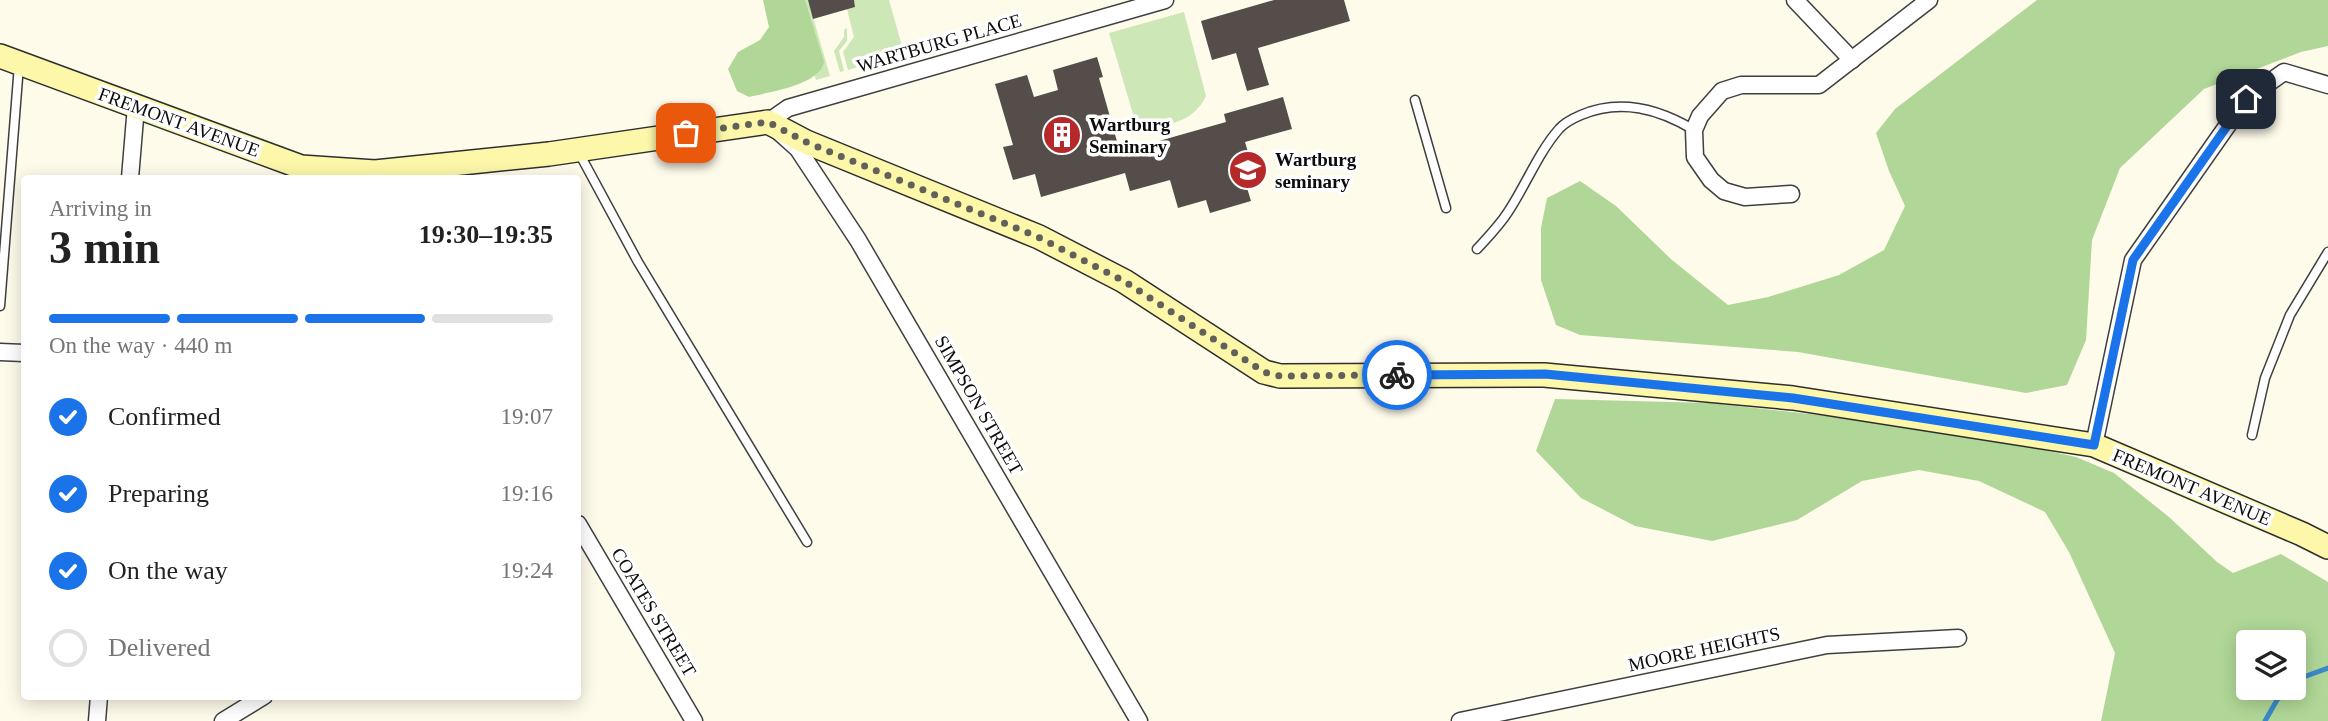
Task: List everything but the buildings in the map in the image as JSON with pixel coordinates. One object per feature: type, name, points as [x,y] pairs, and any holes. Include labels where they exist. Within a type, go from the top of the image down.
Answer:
[{"type":"main road","name":"FREMONT AVENUE","points":[[9,59],[301,167],[376,175],[549,154],[768,122],[806,142],[1038,237],[1124,281],[1264,372],[1280,376],[1545,374],[1793,398],[2094,445],[2328,547]]},
{"type":"street","name":"WARTBURG PLACE","points":[[768,122],[788,108],[1165,0]]},
{"type":"street","points":[[1795,0],[1852,60]]},
{"type":"street","points":[[1791,194],[1745,197],[1724,191],[1711,180],[1695,157],[1694,130],[1700,116],[1722,91],[1741,85],[1819,85],[1929,0]]},
{"type":"street","points":[[2094,445],[2133,260],[2246,99],[2284,72],[2328,85]]},
{"type":"street","points":[[130,175],[136,106]]},
{"type":"street","name":"SIMPSON STREET","points":[[768,122],[797,149],[858,240],[1139,721]]},
{"type":"street","points":[[0,352],[21,353]]},
{"type":"street","name":"COATES STREET","points":[[581,529],[694,721]]},
{"type":"street","name":"MOORE HEIGHTS","points":[[1461,721],[1827,645],[1958,638]]},
{"type":"street","points":[[97,721],[99,700]]},
{"type":"street","points":[[223,721],[257,700]]},
{"type":"lane","points":[[0,306],[9,59]]},
{"type":"lane","points":[[1415,100],[1446,208]]},
{"type":"lane","points":[[1477,249],[1508,213],[1560,127],[1575,118],[1591,110],[1630,106],[1653,110],[1694,130]]},
{"type":"lane","points":[[577,149],[638,262],[807,542]]},
{"type":"lane","points":[[2252,435],[2265,378],[2290,315],[2328,253]]},
{"type":"green space","points":[[763,0],[805,0],[824,62],[820,70],[804,82],[749,97],[737,91],[728,69],[738,52],[760,40],[769,27]]},
{"type":"green space","points":[[793,0],[808,0],[830,76],[816,80]]},
{"type":"green space","points":[[854,0],[889,0],[904,53],[848,70],[843,52],[854,37],[847,9],[855,7]]},
{"type":"green space","points":[[2037,0],[2328,0],[2328,46],[2301,52],[2204,89],[2120,168],[2092,240],[2086,340],[2067,385],[2026,393],[1798,352],[1580,335],[1556,325],[1541,280],[1541,228],[1547,198],[1580,181],[1616,206],[1672,260],[1728,305],[1768,297],[1839,275],[1884,250],[1905,206],[1876,133],[1895,109]]},
{"type":"green space","points":[[1184,12],[1206,96],[1193,113],[1183,119],[1163,125],[1152,124],[1133,114],[1109,33]]},
{"type":"green space","points":[[847,28],[847,41],[839,51],[844,71],[840,72],[834,51]]},
{"type":"green space","points":[[1555,399],[1710,403],[1946,429],[2076,457],[2114,473],[2233,573],[2281,554],[2328,582],[2328,721],[2101,721],[2115,653],[2069,552],[2045,512],[1979,481],[1919,470],[1862,481],[1797,520],[1712,541],[1635,526],[1581,498],[1536,451]]},
{"type":"waterway","points":[[2306,676],[2328,668]]},
{"type":"waterway","points":[[2265,721],[2277,700]]},
{"type":"way so far","points":[[686,133],[768,122],[806,142],[1038,237],[1124,281],[1264,372],[1280,376],[1397,375]]},
{"type":"place","name":"Wartburg Seminary","points":[[1062,135]]},
{"type":"place","name":"Wartburg seminary","points":[[1248,170]]},
{"type":"route","points":[[1397,375],[1545,374],[1793,398],[2094,445],[2133,260],[2246,99]]}]
